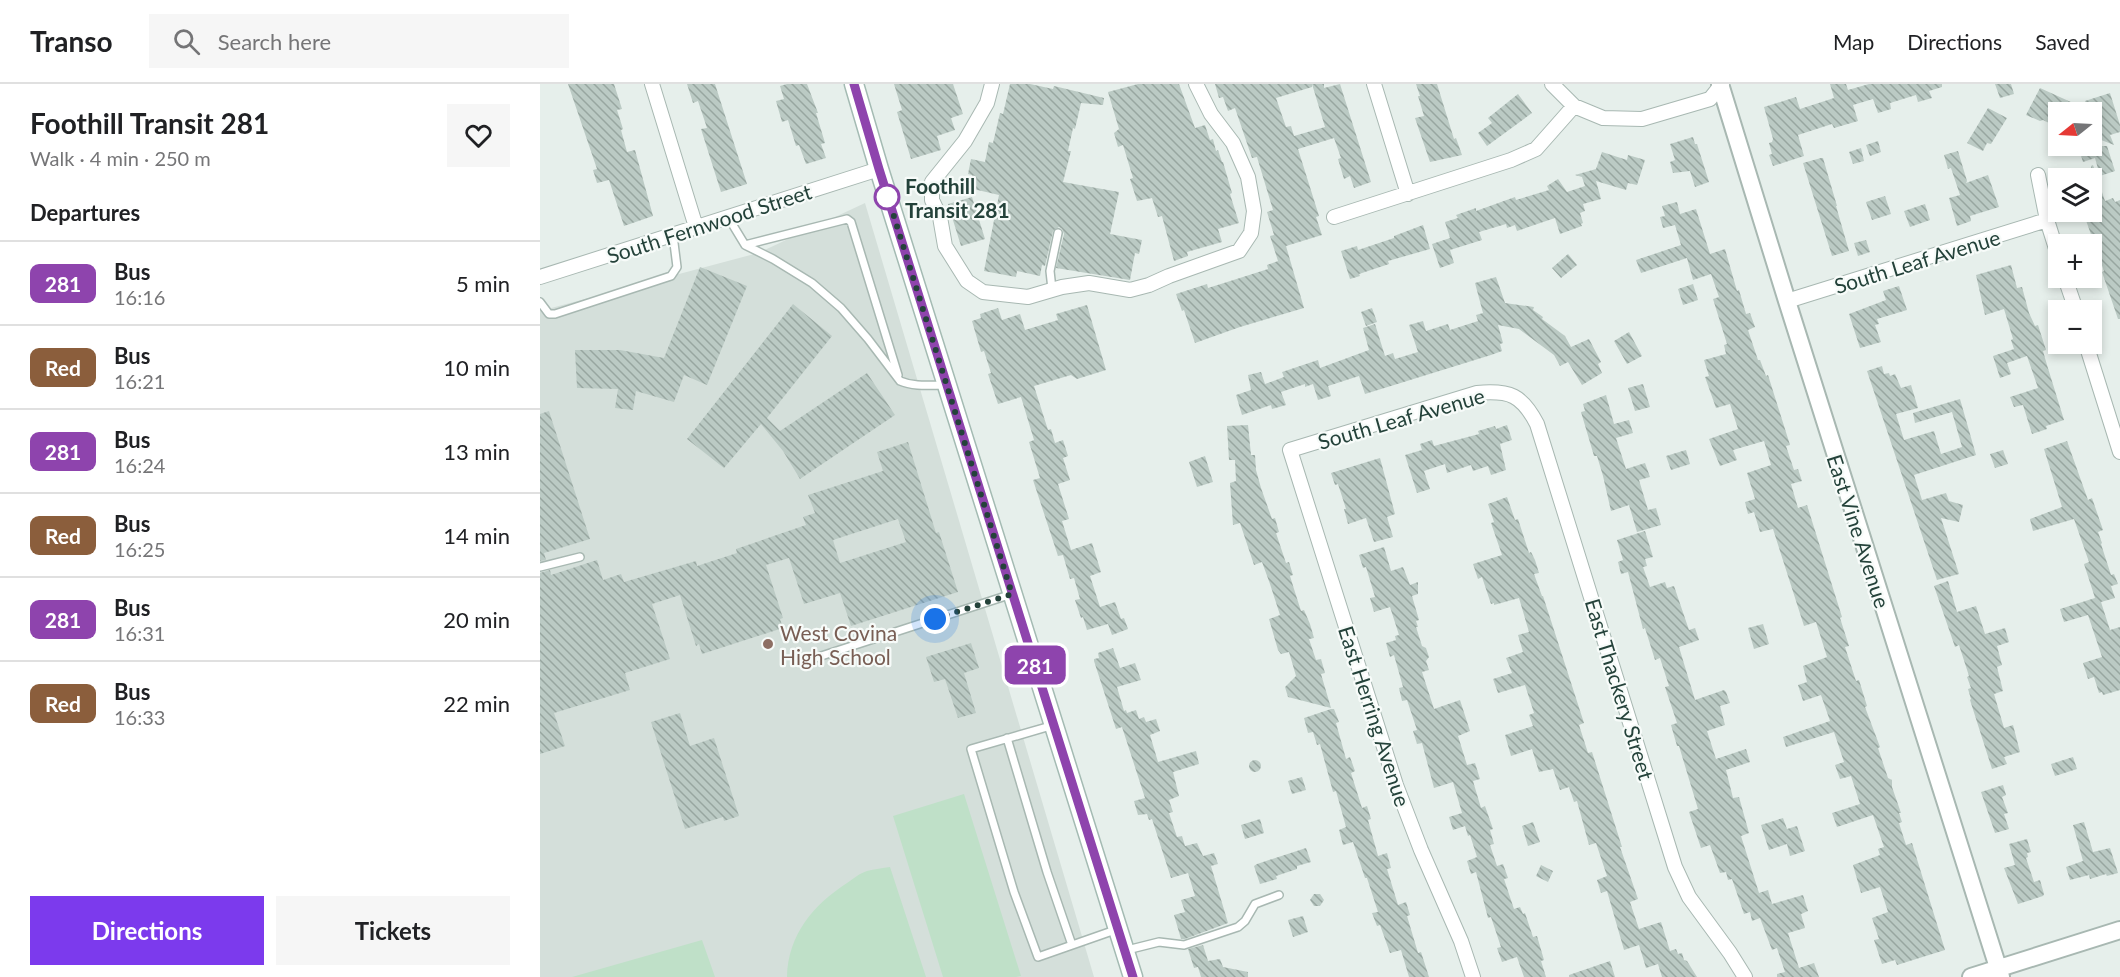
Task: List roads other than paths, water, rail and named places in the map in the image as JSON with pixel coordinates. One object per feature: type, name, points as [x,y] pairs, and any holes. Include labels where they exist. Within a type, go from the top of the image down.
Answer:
[{"type":"main road","points":[[854,84],[1133,977]]},
{"type":"street","points":[[652,84],[696,227]]},
{"type":"street","points":[[992,84],[987,103],[965,141],[932,182],[932,200],[940,217],[945,246],[967,281],[983,292],[1028,297],[1052,289],[1089,283],[1130,290],[1239,251],[1251,233],[1254,210],[1248,177],[1233,143],[1211,114],[1196,84]]},
{"type":"street","points":[[1374,84],[1408,194]]},
{"type":"street","points":[[1552,84],[1574,106],[1603,118],[1641,119],[1710,99],[1721,84]]},
{"type":"street","name":"East Vine Avenue","points":[[1721,84],[1999,973]]},
{"type":"street","points":[[1334,217],[1511,160],[1536,149],[1574,106]]},
{"type":"street","name":"South Fernwood Street","points":[[540,277],[879,169]]},
{"type":"street","points":[[2038,175],[2051,234]]},
{"type":"street","name":"South Leaf Avenue","points":[[1787,301],[2047,220]]},
{"type":"street","points":[[2089,354],[2120,452]]},
{"type":"street","name":"South Leaf Avenue","points":[[1290,450],[1478,393],[1495,391],[1513,394]]},
{"type":"street","name":"East Thackery Street","points":[[1513,394],[1528,407],[1537,424],[1675,867],[1689,897],[1745,977]]},
{"type":"street","name":"East Herring Avenue","points":[[1290,450],[1396,785],[1421,850],[1461,941],[1473,977]]},
{"type":"street","points":[[1971,977],[1999,973],[2120,930]]},
{"type":"lane","points":[[728,217],[744,245],[773,259],[812,283],[841,308],[900,381],[907,384],[947,385]]},
{"type":"lane","points":[[744,245],[847,219],[851,222],[900,381]]},
{"type":"lane","points":[[1052,289],[1050,271],[1058,233]]},
{"type":"lane","points":[[540,303],[549,314],[555,314],[670,276],[676,267],[673,235]]},
{"type":"lane","points":[[540,567],[580,557]]},
{"type":"lane","points":[[812,658],[1012,594]]},
{"type":"lane","points":[[1054,725],[970,749],[1011,882],[1038,957],[1118,929]]},
{"type":"lane","points":[[1007,738],[1047,872],[1072,945]]},
{"type":"lane","points":[[1124,950],[1159,942],[1184,945],[1238,927],[1245,921],[1255,904],[1280,895]]},
{"type":"place","name":"Foothill Transit 281","points":[[887,197]]},
{"type":"place","name":"West Covina High School","points":[[768,644]]}]
